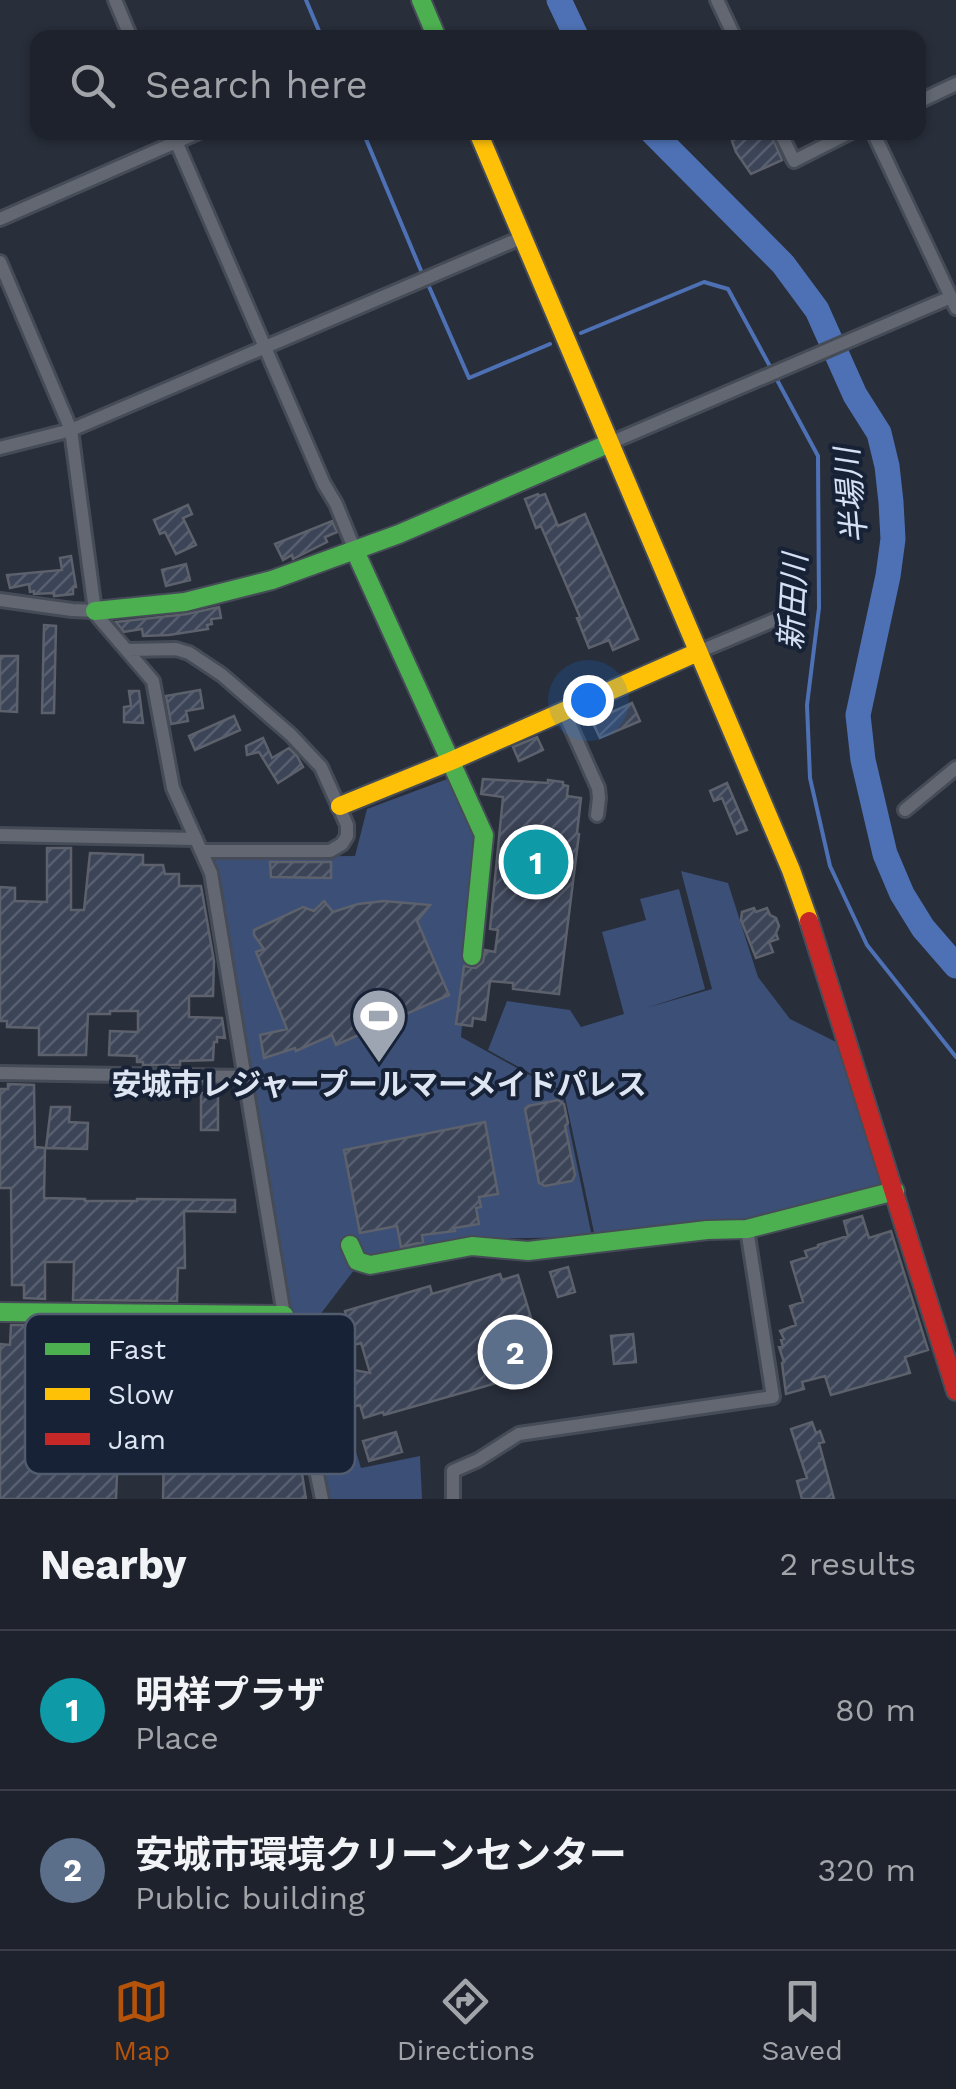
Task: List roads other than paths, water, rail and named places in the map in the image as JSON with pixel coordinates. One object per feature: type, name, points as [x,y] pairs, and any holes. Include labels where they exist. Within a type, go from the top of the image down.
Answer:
[{"type":"street","points":[[115,0],[128,30]]},
{"type":"street","points":[[422,0],[430,30]]},
{"type":"street","points":[[716,0],[731,30]]},
{"type":"street","points":[[926,98],[956,84]]},
{"type":"street","points":[[0,219],[168,140]]},
{"type":"street","points":[[175,140],[324,484],[484,834],[472,956]]},
{"type":"street","points":[[481,140],[791,870],[820,948],[956,1391]]},
{"type":"street","points":[[784,140],[794,161],[835,140]]},
{"type":"street","points":[[0,600],[72,610],[120,610],[220,596],[289,576],[356,553],[866,333],[953,303],[877,140]]},
{"type":"street","points":[[0,448],[70,430],[522,237]]},
{"type":"street","points":[[0,262],[70,430],[95,611],[152,681],[174,788],[211,874],[284,1314]]},
{"type":"street","points":[[340,806],[782,617]]},
{"type":"street","points":[[0,835],[336,849],[342,844],[348,830],[340,806],[321,767],[290,735],[222,675],[182,650],[128,650]]},
{"type":"street","points":[[564,712],[598,788],[597,815]]},
{"type":"street","points":[[905,810],[956,768]]},
{"type":"street","points":[[0,1073],[245,1077]]},
{"type":"street","points":[[350,1245],[357,1261],[370,1265],[472,1246],[528,1251],[746,1228],[895,1191]]},
{"type":"street","points":[[453,1499],[453,1471],[518,1434],[773,1397],[746,1228]]},
{"type":"street","points":[[0,1312],[142,1314]]},
{"type":"street","points":[[317,1474],[322,1499]]},
{"type":"waterway","name":"新田川","points":[[306,0],[319,30]]},
{"type":"waterway","name":"半場川","points":[[559,0],[573,30]]},
{"type":"waterway","name":"新田川","points":[[366,140],[422,273]]},
{"type":"waterway","name":"半場川","points":[[660,140],[783,264],[817,310],[855,395],[879,433],[887,466],[893,539],[858,715],[863,760],[885,854],[902,894],[923,928],[956,966]]},
{"type":"waterway","name":"新田川","points":[[427,282],[469,378],[550,344]]},
{"type":"waterway","name":"新田川","points":[[581,333],[704,282],[728,289],[772,370]]},
{"type":"waterway","name":"新田川","points":[[776,378],[818,456],[819,608],[807,705],[810,778],[830,866],[867,945],[956,1057]]},
{"type":"place","name":"明祥プラザ","points":[[536,862]]},
{"type":"place","name":"安城市レジャープールマーメイドパレス","points":[[379,1065]]},
{"type":"place","name":"安城市環境クリーンセンター","points":[[515,1352]]}]
